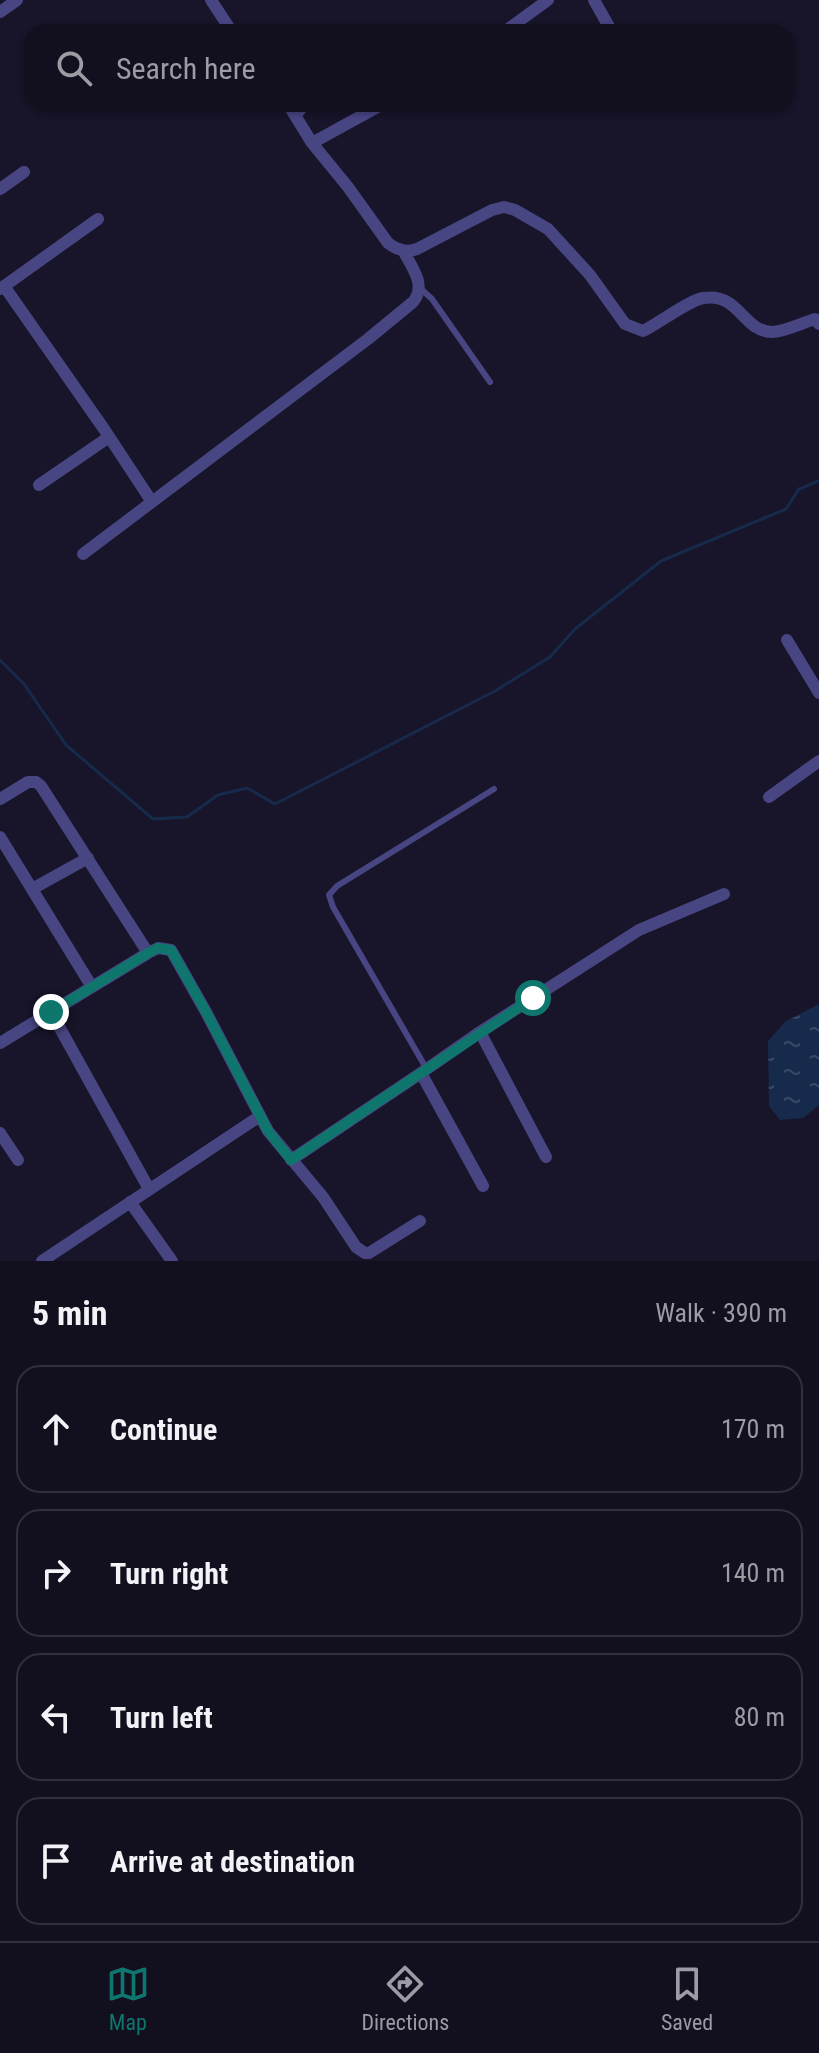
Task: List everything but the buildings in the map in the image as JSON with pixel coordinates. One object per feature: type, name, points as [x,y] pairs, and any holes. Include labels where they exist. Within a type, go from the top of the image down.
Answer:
[{"type":"street","points":[[0,12],[17,0]]},
{"type":"street","points":[[211,0],[227,24]]},
{"type":"street","points":[[515,24],[548,0]]},
{"type":"street","points":[[594,0],[608,24]]},
{"type":"street","points":[[292,112],[388,243],[403,250],[417,249],[492,210],[504,207],[548,229],[590,275],[625,324],[633,328],[643,331],[699,298],[717,297],[728,301],[754,326],[768,332],[815,319],[819,324]]},
{"type":"street","points":[[312,143],[368,112]]},
{"type":"street","points":[[0,189],[24,172]]},
{"type":"street","points":[[98,219],[2,287],[152,502]]},
{"type":"street","points":[[83,554],[413,302],[420,288],[403,250]]},
{"type":"street","points":[[39,485],[109,437]]},
{"type":"street","points":[[787,640],[819,693]]},
{"type":"street","points":[[769,797],[819,761]]},
{"type":"street","points":[[0,799],[28,782],[41,786],[148,953]]},
{"type":"street","points":[[0,837],[92,987]]},
{"type":"street","points":[[32,889],[88,858]]},
{"type":"street","points":[[291,1160],[480,1032],[639,930],[724,894]]},
{"type":"street","points":[[0,1043],[148,953],[158,948],[171,950],[268,1131],[323,1197],[363,1257],[420,1221]]},
{"type":"street","points":[[51,1012],[149,1189]]},
{"type":"street","points":[[480,1032],[546,1157]]},
{"type":"street","points":[[424,1071],[483,1186]]},
{"type":"street","points":[[42,1261],[260,1116]]},
{"type":"street","points":[[0,1133],[18,1160]]},
{"type":"street","points":[[130,1202],[172,1261]]},
{"type":"lane","points":[[296,119],[302,112]]},
{"type":"lane","points":[[420,288],[432,299],[490,382]]},
{"type":"lane","points":[[424,1071],[329,895],[337,886],[494,789]]},
{"type":"water","points":[[819,1004],[819,1105],[803,1118],[780,1120],[769,1106],[768,1041],[786,1021]]},
{"type":"waterway","points":[[0,660],[24,684],[66,745],[153,819],[187,817],[218,795],[247,788],[275,804],[495,691],[550,657],[575,629],[661,561],[786,509],[799,489],[819,481]]},
{"type":"route","points":[[51,1012],[148,953],[158,948],[171,950],[268,1131],[291,1160],[533,998]]}]
